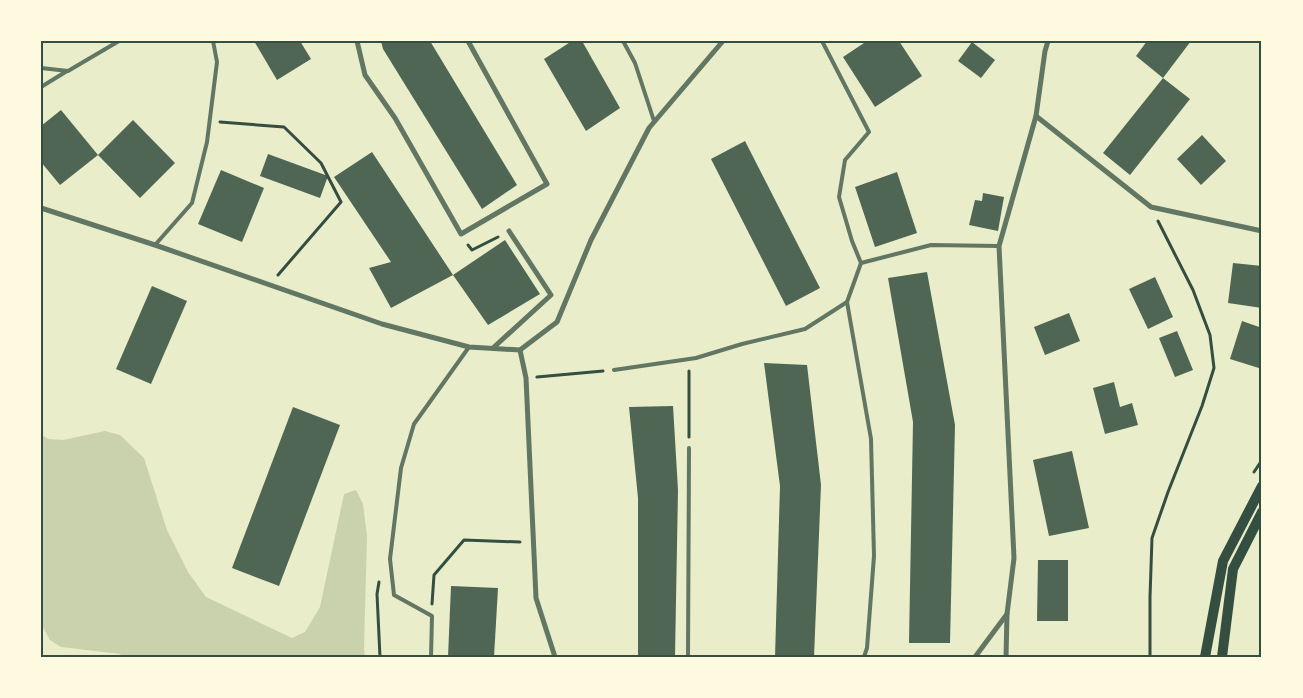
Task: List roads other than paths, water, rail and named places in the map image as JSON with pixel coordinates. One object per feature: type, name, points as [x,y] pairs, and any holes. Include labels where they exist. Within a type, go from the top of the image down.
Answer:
[{"type":"main road","points":[[1205,657],[1223,561],[1262,486]]},
{"type":"main road","points":[[1222,657],[1233,569],[1262,512]]},
{"type":"street","points":[[357,41],[365,75],[395,118],[461,234],[547,184],[468,41]]},
{"type":"street","points":[[41,208],[155,245],[382,324],[469,347],[520,350],[556,322],[591,240],[654,120],[724,41]]},
{"type":"street","points":[[1006,657],[1007,614],[1014,558],[999,246],[1036,116],[1048,41]]},
{"type":"street","points":[[1036,116],[1151,208],[1262,231]]},
{"type":"street","points":[[493,348],[551,295],[509,231]]},
{"type":"street","points":[[520,350],[526,378],[536,598],[555,657]]},
{"type":"street","points":[[975,657],[1007,614]]},
{"type":"lane","points":[[41,87],[119,41]]},
{"type":"lane","points":[[155,245],[192,203],[209,129],[217,62],[213,41]]},
{"type":"lane","points":[[623,41],[635,63],[654,120]]},
{"type":"lane","points":[[822,41],[869,132],[845,160],[838,197],[861,263],[847,302],[871,439],[874,556],[864,657]]},
{"type":"lane","points":[[41,68],[68,71]]},
{"type":"lane","points":[[861,263],[930,245],[999,246]]},
{"type":"lane","points":[[614,370],[689,359],[805,329],[847,302]]},
{"type":"lane","points":[[431,657],[432,616],[394,595],[390,559],[401,468],[414,424],[469,347]]},
{"type":"lane","points":[[688,657],[689,448]]}]
